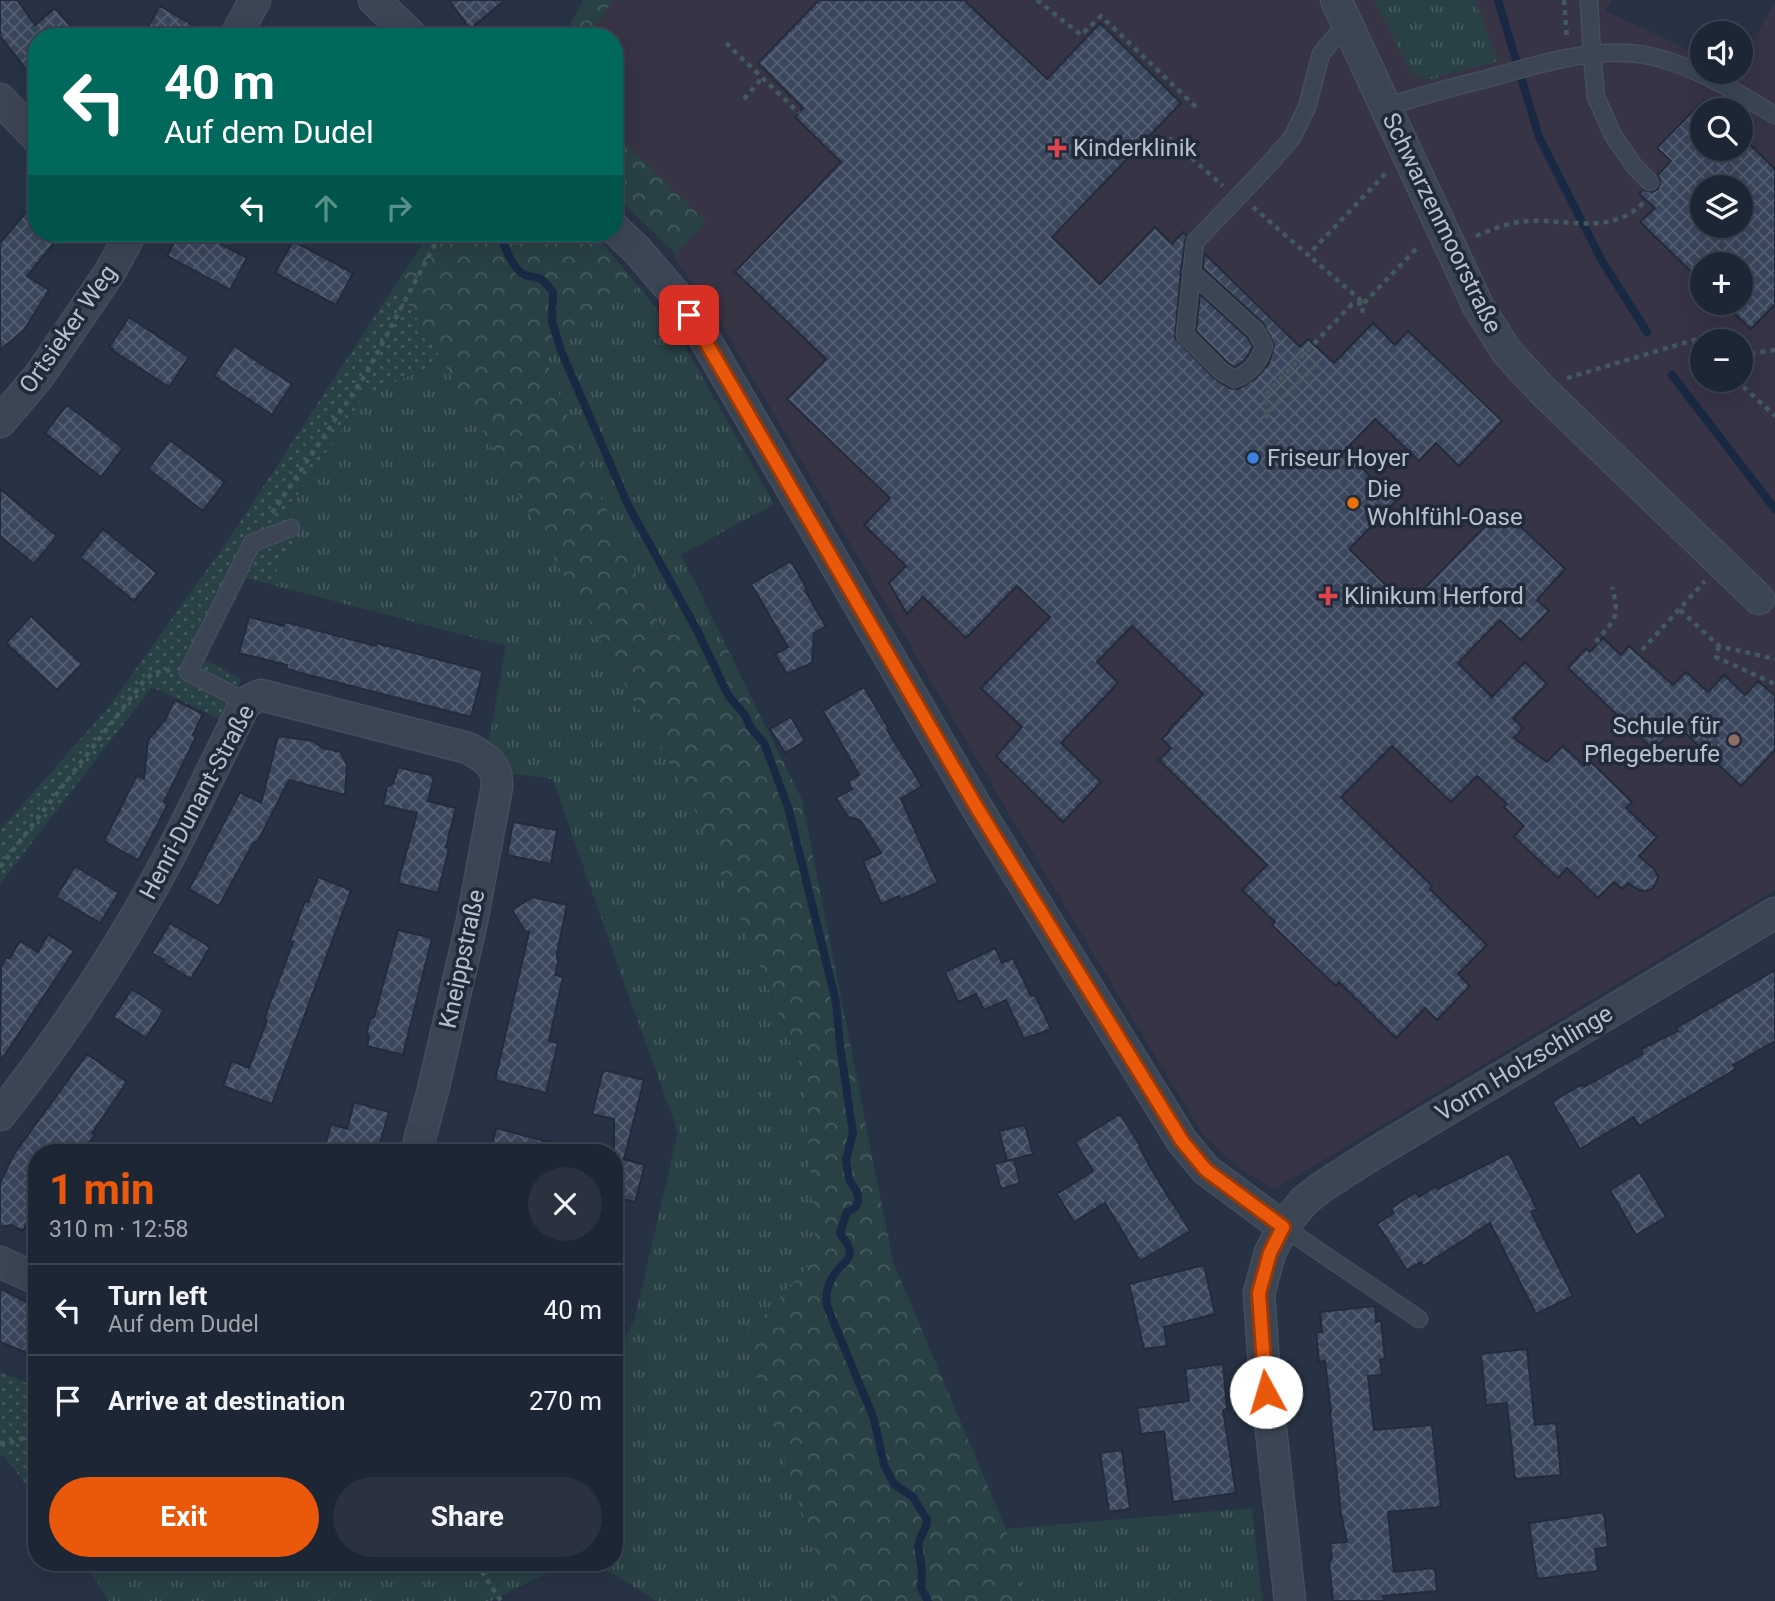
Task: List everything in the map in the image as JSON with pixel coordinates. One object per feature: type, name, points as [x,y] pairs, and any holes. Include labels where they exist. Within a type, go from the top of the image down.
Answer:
[{"type":"street","points":[[240,28],[255,0]]},
{"type":"street","points":[[374,0],[404,28]]},
{"type":"street","name":"Schwarzenmoorstraße","points":[[1341,11],[1478,306],[1507,352],[1541,389],[1759,599]]},
{"type":"street","points":[[0,99],[28,129]]},
{"type":"street","points":[[623,237],[674,293],[703,337],[977,808],[1182,1141],[1206,1170],[1283,1227]]},
{"type":"street","name":"Ortsieker Weg","points":[[0,422],[39,376],[110,272],[126,242]]},
{"type":"street","name":"Henri-Dunant-Straße","points":[[0,1115],[70,1019],[123,937],[169,856],[246,702],[261,695],[468,748],[483,756],[492,765]]},
{"type":"street","name":"Kneippstraße","points":[[418,1144],[434,1086],[472,922],[497,787],[498,776],[492,765]]},
{"type":"street","name":"Vorm Holzschlinge","points":[[1290,1601],[1264,1366],[1259,1293],[1270,1253],[1283,1227],[1304,1201],[1373,1154],[1775,913]]},
{"type":"street","points":[[0,1262],[28,1275]]},
{"type":"lane","points":[[1589,0],[1596,97],[1613,135],[1634,166],[1650,182]]},
{"type":"lane","points":[[1191,272],[1256,331],[1264,346],[1261,356],[1245,375],[1234,379],[1185,335],[1191,272],[1195,242],[1292,138],[1307,107],[1321,54],[1341,11]]},
{"type":"lane","points":[[1385,108],[1566,57],[1625,53],[1646,55],[1712,78],[1775,115]]},
{"type":"lane","points":[[246,702],[188,672],[253,543],[291,528]]},
{"type":"lane","points":[[1283,1227],[1419,1319]]},
{"type":"path","points":[[1037,0],[1081,35],[1101,16],[1196,107]]},
{"type":"path","points":[[1564,0],[1567,40]]},
{"type":"path","points":[[726,43],[799,113]]},
{"type":"path","points":[[744,99],[762,78]]},
{"type":"path","points":[[1169,138],[1232,192]]},
{"type":"path","points":[[1308,255],[1406,152]]},
{"type":"path","points":[[1477,235],[1512,223],[1527,221],[1602,224],[1629,213],[1646,199]]},
{"type":"path","points":[[1252,206],[1364,303]]},
{"type":"path","points":[[1362,313],[1364,303],[1439,225]]},
{"type":"path","points":[[253,543],[366,374],[436,242]]},
{"type":"path","points":[[1315,365],[1267,416],[1265,395],[1352,304],[1364,303]]},
{"type":"path","points":[[1541,389],[1560,380],[1690,341]]},
{"type":"path","points":[[1753,353],[1775,350]]},
{"type":"path","points":[[1750,392],[1774,412]]},
{"type":"path","points":[[1642,650],[1721,562]]},
{"type":"path","points":[[1599,642],[1597,640],[1613,623],[1617,607],[1612,587]]},
{"type":"path","points":[[1680,610],[1718,646],[1775,659]]},
{"type":"path","points":[[1718,646],[1716,657],[1775,684]]},
{"type":"path","points":[[0,867],[144,681],[153,673],[170,670],[188,672]]},
{"type":"path","points":[[0,1443],[7,1444],[28,1436]]},
{"type":"path","points":[[481,1571],[501,1601]]},
{"type":"shaded area","name":"Klinikum Herford","points":[[613,0],[1612,0],[1605,11],[1690,50],[1690,84],[1753,84],[1753,39],[1775,4],[1775,890],[1275,1189],[1241,1170],[1203,1135],[1008,812],[710,305],[673,257],[706,222],[623,141],[623,28],[594,28]]},
{"type":"green space","points":[[583,0],[613,0],[594,28],[569,28]]},
{"type":"green space","points":[[1374,0],[1475,0],[1498,61],[1428,80],[1412,74]]},
{"type":"green space","points":[[623,141],[706,222],[676,254],[623,203]]},
{"type":"green space","points":[[424,242],[601,242],[639,287],[541,345],[585,464],[663,632],[726,646],[802,800],[893,1262],[1006,1529],[1024,1601],[832,1601],[744,1338],[816,1257],[804,1074],[692,804],[469,406],[396,284]]},
{"type":"green space","points":[[396,284],[442,361],[365,395],[287,511],[296,537],[269,584],[246,578],[205,660],[242,679],[221,720],[152,687],[0,884],[0,830],[108,708],[231,536]]},
{"type":"green space","points":[[639,287],[683,343],[774,504],[681,555],[726,646],[664,632],[584,463],[541,345]]},
{"type":"green space","points":[[442,361],[692,804],[804,1075],[816,1257],[744,1338],[832,1601],[657,1601],[608,1571],[623,1571],[623,1341],[635,1318],[678,1132],[553,779],[507,773],[504,756],[488,747],[506,646],[269,584],[296,537],[287,512],[365,395]]},
{"type":"green space","points":[[0,1371],[28,1384],[28,1487],[3,1455],[0,1456]]},
{"type":"green space","points":[[1252,1508],[1262,1601],[1024,1601],[1006,1529]]},
{"type":"green space","points":[[90,1571],[551,1571],[491,1601],[109,1601]]},
{"type":"building","points":[[0,0],[17,0],[35,25],[55,8],[72,28],[28,28],[28,72],[0,36]]},
{"type":"building","points":[[449,0],[505,0],[471,28]]},
{"type":"building","points":[[819,0],[964,0],[1047,79],[1100,23],[1181,103],[1052,237],[1100,284],[1155,227],[1172,244],[1183,232],[1187,236],[1175,338],[1214,378],[1229,388],[1238,389],[1256,378],[1269,363],[1274,345],[1263,323],[1203,268],[1204,253],[1300,347],[1308,339],[1334,363],[1373,323],[1395,345],[1408,331],[1502,421],[1459,466],[1436,443],[1419,461],[1375,419],[1344,451],[1396,501],[1349,549],[1407,606],[1502,509],[1565,569],[1537,600],[1549,611],[1521,640],[1500,620],[1458,663],[1492,697],[1525,662],[1547,684],[1513,718],[1523,728],[1514,738],[1547,762],[1563,746],[1584,766],[1589,760],[1632,802],[1626,808],[1657,837],[1639,856],[1655,870],[1658,877],[1652,889],[1639,890],[1628,883],[1622,889],[1614,882],[1598,898],[1567,868],[1558,878],[1514,837],[1524,826],[1504,807],[1507,804],[1477,776],[1451,802],[1392,746],[1341,797],[1432,886],[1430,889],[1487,945],[1458,974],[1470,986],[1437,1020],[1425,1008],[1396,1038],[1339,982],[1336,986],[1272,925],[1275,922],[1242,890],[1267,865],[1159,760],[1171,748],[1162,739],[1203,694],[1132,626],[1097,662],[1118,683],[1061,743],[1101,782],[1063,822],[996,756],[1022,727],[981,688],[1050,617],[1017,586],[966,638],[923,597],[907,614],[889,583],[906,566],[864,525],[890,498],[787,399],[826,359],[735,272],[841,162],[795,117],[803,108],[758,63]]},
{"type":"building","points":[[160,6],[198,28],[147,28]]},
{"type":"building","points":[[1690,114],[1690,161],[1753,161],[1753,148],[1775,169],[1775,304],[1751,329],[1736,315],[1753,315],[1753,252],[1690,252],[1690,270],[1640,222],[1655,208],[1639,194],[1643,190],[1652,192],[1658,189],[1658,175],[1671,161],[1657,148]]},
{"type":"building","points":[[28,210],[28,242],[55,242],[27,276],[49,290],[24,330],[0,350],[0,243]]},
{"type":"building","points":[[174,242],[217,242],[247,258],[230,290],[167,256]]},
{"type":"building","points":[[295,242],[353,273],[336,305],[275,273]]},
{"type":"building","points":[[1200,294],[1248,338],[1253,347],[1245,360],[1235,367],[1196,331]]},
{"type":"building","points":[[129,317],[189,357],[169,387],[109,347]]},
{"type":"building","points":[[234,346],[292,384],[272,415],[214,376]]},
{"type":"building","points":[[67,405],[123,448],[101,477],[45,433]]},
{"type":"building","points":[[170,440],[225,482],[203,511],[148,469]]},
{"type":"building","points":[[0,489],[57,536],[34,564],[0,536]]},
{"type":"building","points":[[103,529],[157,573],[134,601],[80,557]]},
{"type":"building","points":[[791,561],[826,626],[814,633],[812,663],[787,674],[775,654],[788,647],[751,584]]},
{"type":"building","points":[[31,616],[82,664],[57,690],[6,643]]},
{"type":"building","points":[[249,617],[284,626],[285,622],[376,646],[376,643],[483,671],[471,717],[297,672],[286,668],[287,665],[239,653]]},
{"type":"building","points":[[1603,638],[1621,655],[1629,646],[1673,685],[1686,672],[1708,692],[1724,675],[1745,695],[1758,681],[1775,696],[1775,750],[1741,786],[1677,725],[1654,750],[1568,668],[1586,648],[1590,652]]},
{"type":"building","points":[[864,687],[922,786],[901,799],[938,883],[900,900],[899,896],[881,904],[863,861],[881,853],[860,820],[848,817],[836,798],[852,789],[848,782],[859,775],[823,711]]},
{"type":"building","points":[[175,700],[203,714],[193,735],[196,737],[164,802],[168,804],[138,860],[104,841],[137,775],[144,779],[148,740],[165,720]]},
{"type":"building","points":[[791,717],[805,741],[785,753],[770,729]]},
{"type":"building","points":[[278,736],[313,741],[323,748],[341,752],[347,765],[345,795],[289,780],[257,843],[254,842],[219,906],[189,889],[240,792],[261,803]]},
{"type":"building","points":[[398,767],[434,776],[428,801],[456,808],[438,893],[398,883],[417,813],[383,805],[387,787],[393,784]]},
{"type":"building","points":[[513,822],[557,830],[551,864],[507,855]]},
{"type":"building","points":[[75,866],[119,893],[100,923],[56,897]]},
{"type":"building","points":[[318,877],[351,890],[272,1104],[223,1086],[232,1061],[249,1068],[293,942],[290,941],[305,901],[308,902]]},
{"type":"building","points":[[533,897],[567,905],[555,975],[563,977],[549,1041],[558,1043],[546,1093],[495,1080],[529,932],[525,931],[512,910]]},
{"type":"building","points":[[170,923],[210,947],[191,979],[152,953]]},
{"type":"building","points":[[398,930],[432,938],[403,1055],[367,1046],[370,1019],[374,1017]]},
{"type":"building","points":[[48,934],[74,951],[0,1062],[1,967],[20,941],[38,952]]},
{"type":"building","points":[[995,948],[1002,963],[1013,958],[1051,1029],[1024,1039],[1006,1000],[984,1010],[976,994],[958,1002],[945,972]]},
{"type":"building","points":[[1775,970],[1775,1041],[1733,1065],[1736,1069],[1639,1126],[1634,1117],[1580,1149],[1552,1102],[1643,1054],[1641,1049],[1678,1031],[1676,1028]]},
{"type":"building","points":[[132,989],[164,1010],[146,1038],[113,1017]]},
{"type":"building","points":[[87,1054],[127,1082],[92,1133],[95,1135],[88,1144],[28,1144],[28,1221],[23,1231],[11,1225],[0,1227],[0,1183],[14,1154]]},
{"type":"building","points":[[603,1070],[644,1080],[624,1159],[645,1165],[635,1202],[623,1199],[623,1144],[614,1144],[614,1119],[592,1114]]},
{"type":"building","points":[[354,1102],[389,1112],[380,1144],[325,1144],[331,1124],[347,1129]]},
{"type":"building","points":[[1120,1114],[1190,1231],[1140,1261],[1105,1203],[1074,1222],[1057,1194],[1093,1171],[1075,1142]]},
{"type":"building","points":[[1025,1125],[1033,1154],[1007,1161],[999,1131]]},
{"type":"building","points":[[496,1128],[556,1144],[492,1144]]},
{"type":"building","points":[[1509,1153],[1537,1209],[1531,1212],[1573,1296],[1536,1314],[1490,1223],[1423,1266],[1421,1262],[1407,1270],[1377,1224],[1394,1213],[1391,1208],[1416,1192],[1419,1197],[1436,1186],[1438,1189]]},
{"type":"building","points":[[1014,1159],[1020,1183],[1001,1189],[994,1164]]},
{"type":"building","points":[[1640,1172],[1666,1217],[1636,1235],[1610,1190]]},
{"type":"building","points":[[1204,1265],[1215,1314],[1164,1327],[1167,1346],[1144,1349],[1129,1284]]},
{"type":"building","points":[[0,1289],[28,1303],[28,1353],[0,1342]]},
{"type":"building","points":[[1375,1306],[1376,1322],[1381,1321],[1385,1359],[1380,1360],[1382,1375],[1368,1376],[1374,1430],[1432,1425],[1441,1507],[1388,1512],[1394,1572],[1435,1568],[1437,1591],[1383,1596],[1384,1601],[1333,1601],[1330,1543],[1347,1542],[1341,1514],[1325,1361],[1319,1362],[1316,1333],[1322,1332],[1320,1312]]},
{"type":"building","points":[[1527,1349],[1535,1425],[1556,1423],[1561,1475],[1515,1479],[1507,1403],[1486,1405],[1481,1354]]},
{"type":"building","points":[[1223,1364],[1227,1409],[1223,1410],[1236,1493],[1173,1502],[1164,1431],[1141,1434],[1137,1408],[1189,1401],[1185,1369]]},
{"type":"building","points":[[1122,1450],[1130,1509],[1109,1512],[1100,1453]]},
{"type":"building","points":[[1604,1512],[1608,1547],[1595,1549],[1598,1571],[1537,1579],[1529,1523]]},
{"type":"waterway","points":[[1498,0],[1539,137],[1602,261],[1647,332]]},
{"type":"waterway","points":[[502,242],[520,272],[541,279],[553,292],[552,322],[562,353],[629,507],[697,630],[728,695],[764,743],[788,807],[836,1002],[853,1133],[846,1160],[849,1179],[858,1194],[855,1208],[847,1212],[840,1233],[850,1252],[846,1262],[831,1280],[827,1306],[874,1419],[884,1465],[894,1484],[913,1497],[927,1520],[918,1545],[922,1570],[921,1588],[928,1601]]},
{"type":"waterway","points":[[1672,375],[1775,509]]},
{"type":"place","name":"Kinderklinik","points":[[1057,148]]},
{"type":"place","name":"Friseur Hoyer","points":[[1253,458]]},
{"type":"place","name":"Die Wohlfühl-Oase","points":[[1353,503]]},
{"type":"place","name":"Klinikum Herford","points":[[1328,596]]},
{"type":"place","name":"Schule für Pflegeberufe","points":[[1734,740]]},
{"type":"route","points":[[689,315],[977,808],[1182,1141],[1206,1170],[1283,1227],[1270,1253],[1259,1293],[1266,1392]]}]
